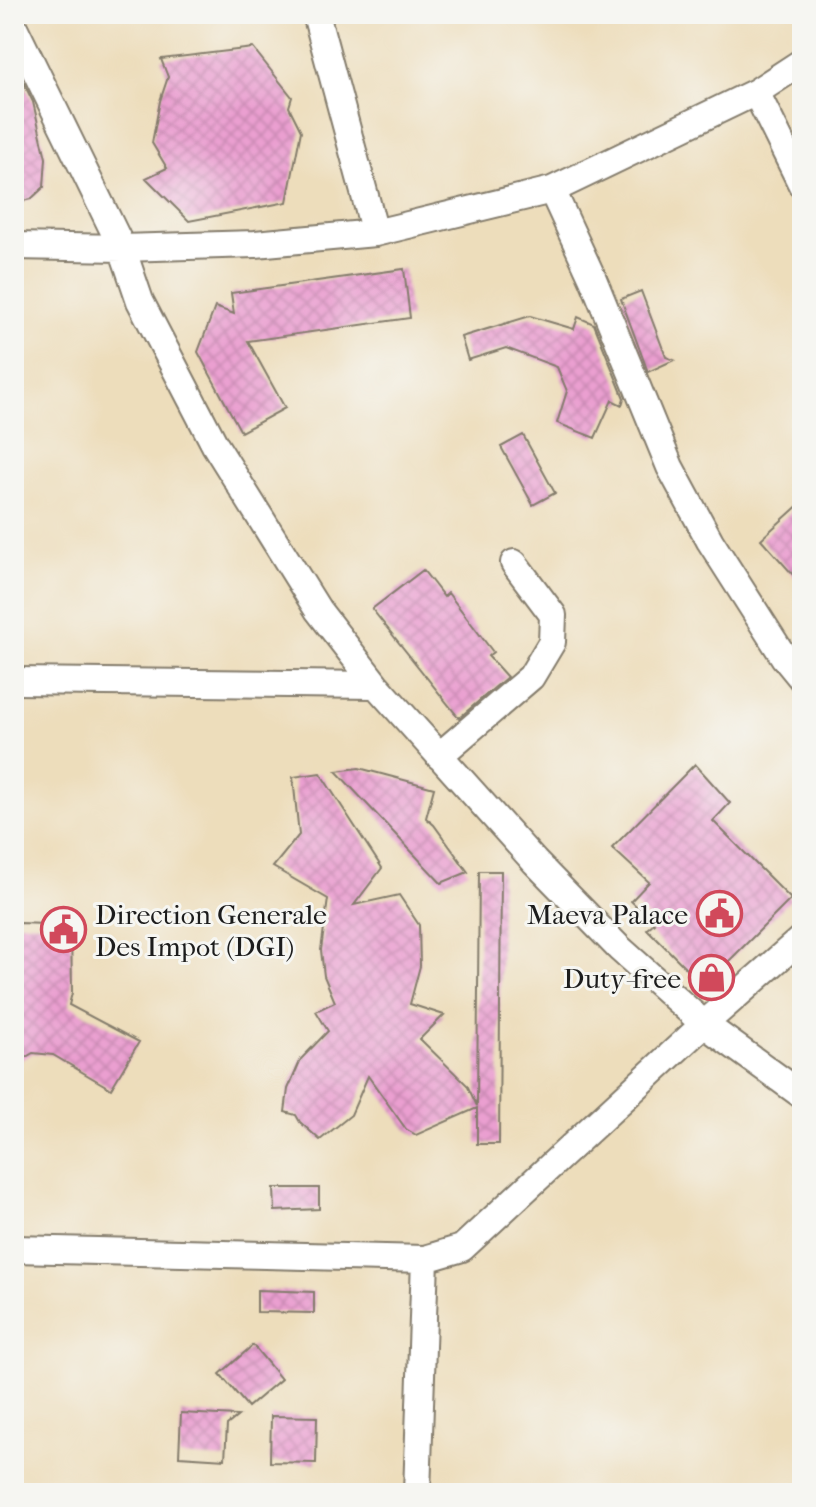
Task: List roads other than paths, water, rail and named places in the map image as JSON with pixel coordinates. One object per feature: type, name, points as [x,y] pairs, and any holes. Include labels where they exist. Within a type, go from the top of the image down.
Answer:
[{"type":"street","points":[[316,14],[375,233]]},
{"type":"street","points":[[14,27],[122,248],[140,301],[215,445],[318,610],[376,685],[439,756],[535,862],[619,948],[704,1024],[802,1095]]},
{"type":"street","points":[[14,246],[122,248],[255,244],[375,233],[552,190],[756,92],[802,62]]},
{"type":"street","points":[[756,92],[802,185]]},
{"type":"street","points":[[552,190],[593,279],[670,467],[710,541],[784,657],[802,679]]},
{"type":"street","points":[[439,756],[531,677],[552,642],[553,615],[514,563]]},
{"type":"street","points":[[14,681],[376,685]]},
{"type":"street","points":[[14,1249],[425,1259],[462,1248],[704,1024],[802,938]]},
{"type":"street","points":[[417,1493],[425,1259]]},
{"type":"place","name":"Maeva Palace","points":[[719,914]]},
{"type":"place","name":"Direction Generale Des Impot (DGI)","points":[[64,930]]},
{"type":"place","name":"Duty-free","points":[[712,978]]}]
